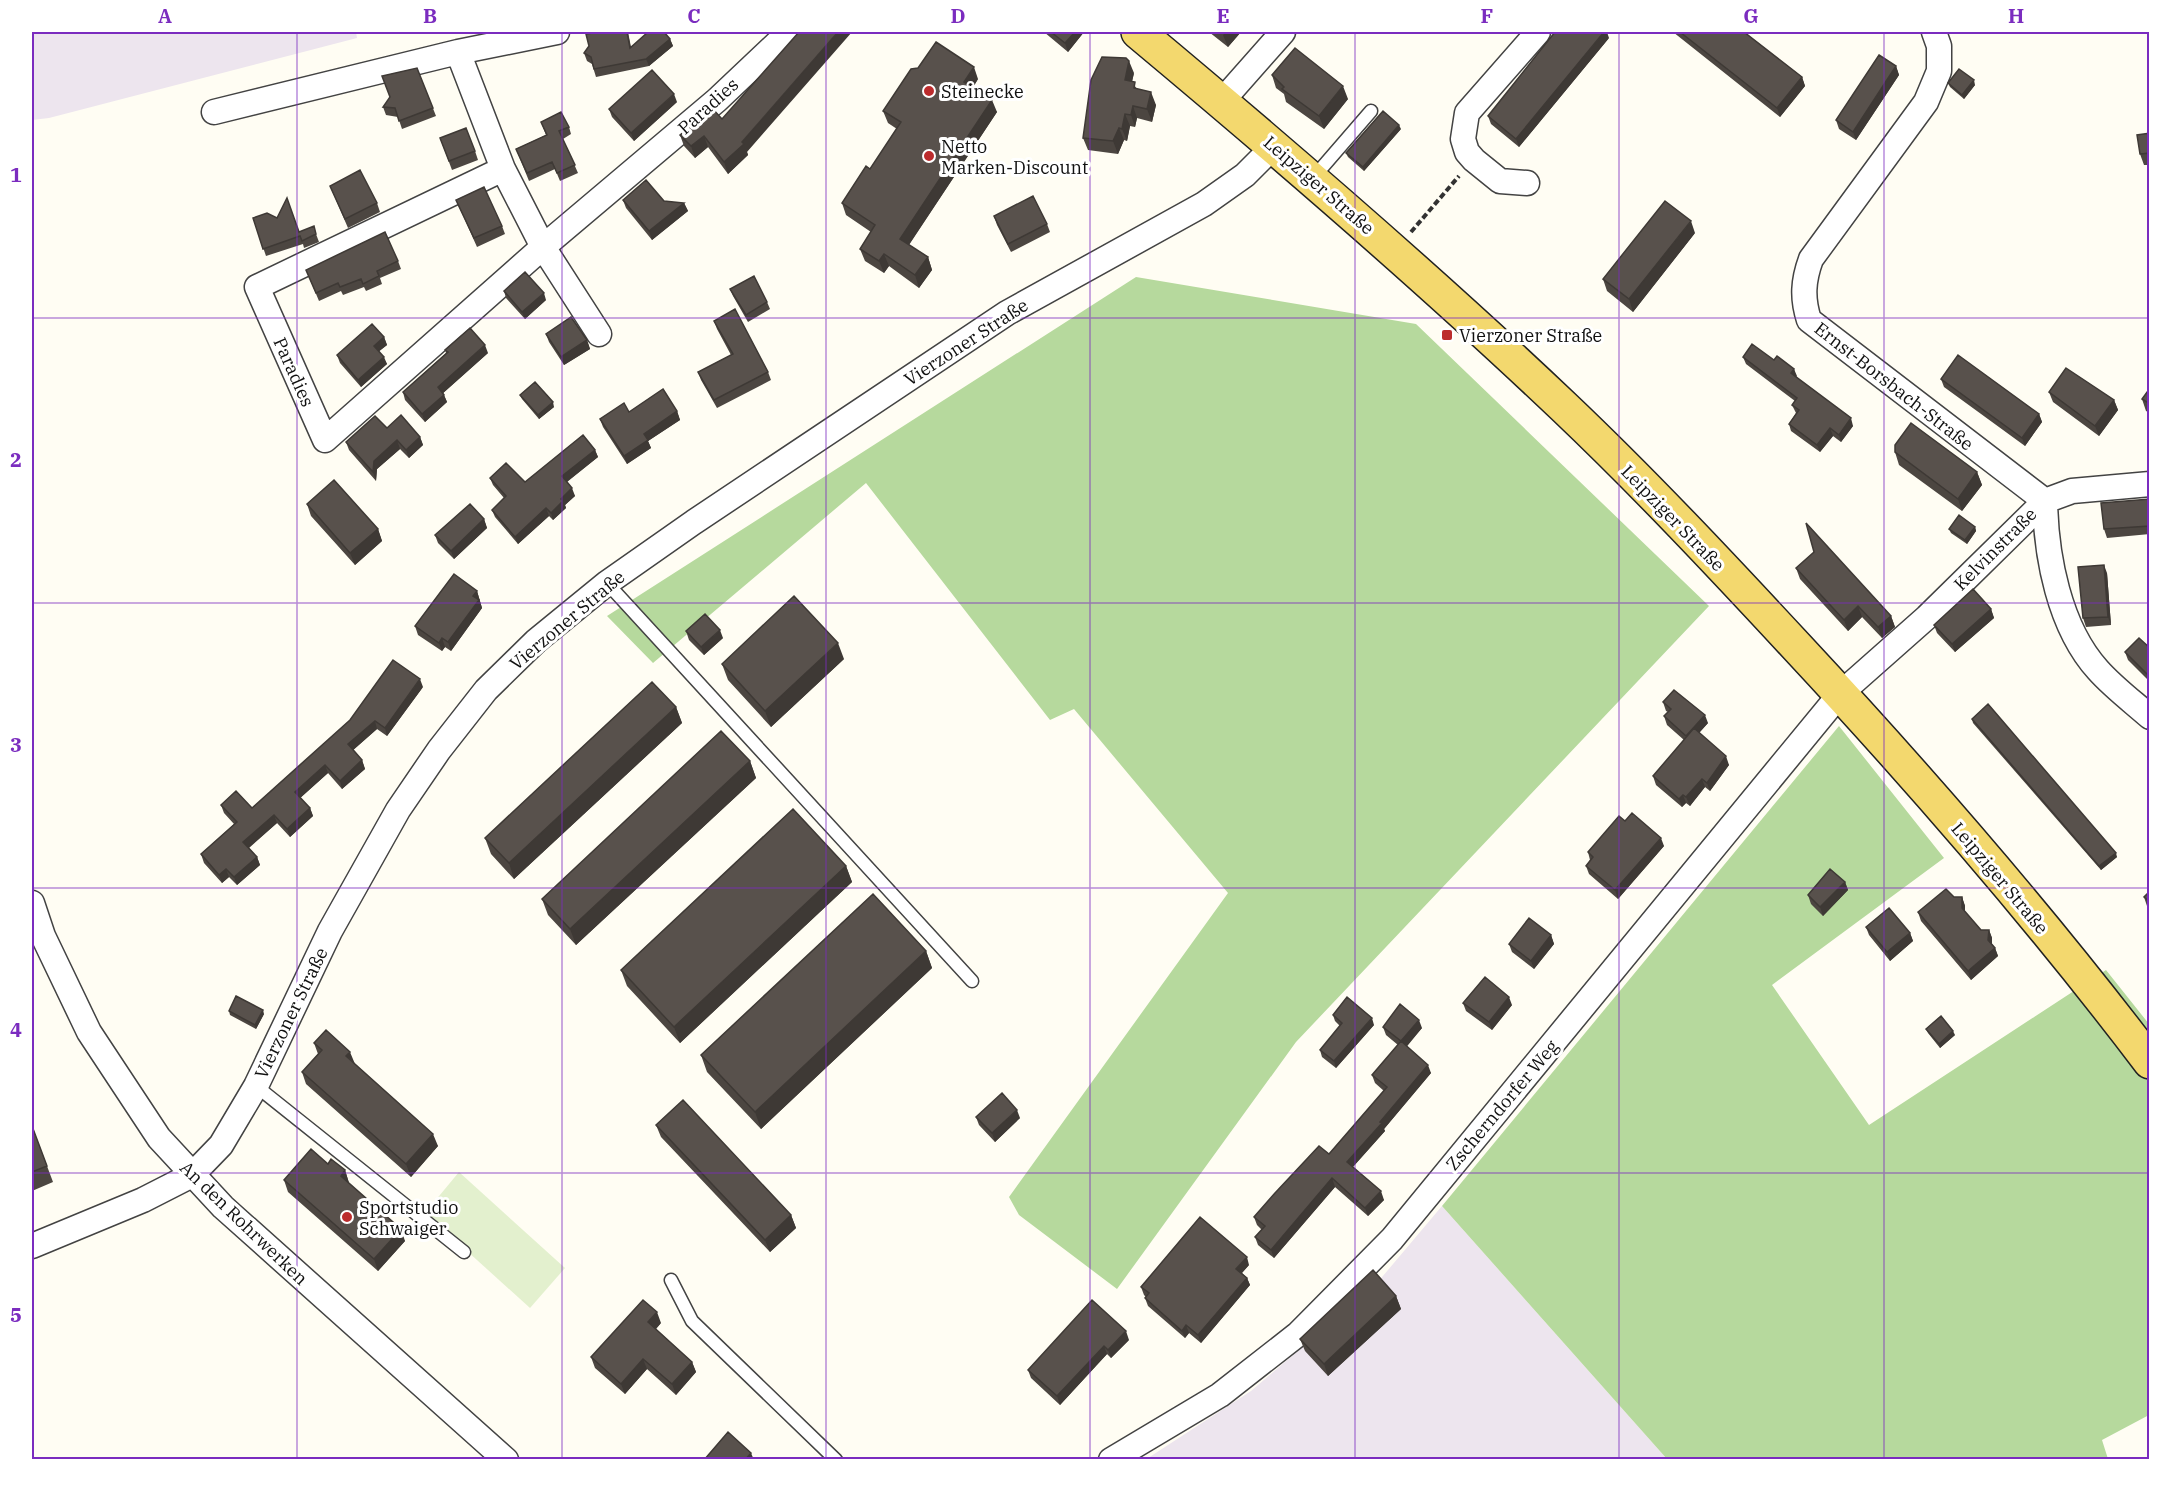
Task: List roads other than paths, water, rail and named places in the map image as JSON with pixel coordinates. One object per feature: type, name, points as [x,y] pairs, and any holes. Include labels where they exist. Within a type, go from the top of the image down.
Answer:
[{"type":"main road","name":"Leipziger Straße","points":[[1138,32],[1222,101],[1395,251],[1567,410],[1752,598],[1840,694],[2019,899],[2150,1062]]},
{"type":"street","points":[[214,112],[458,52],[557,32]]},
{"type":"street","name":"Paradies","points":[[503,169],[257,287],[325,440],[543,247],[717,100],[789,32]]},
{"type":"street","points":[[1222,101],[1284,32]]},
{"type":"street","points":[[1527,183],[1500,181],[1474,160],[1467,152],[1463,139],[1467,113],[1538,32]]},
{"type":"street","name":"Ernst-Borsbach-Straße","points":[[1935,32],[1939,46],[1939,71],[1926,102],[1810,259],[1804,278],[1803,302],[1809,320],[2044,501]]},
{"type":"street","points":[[458,52],[503,169],[543,247],[599,334]]},
{"type":"street","name":"Vierzoner Straße","points":[[32,1246],[143,1200],[192,1176],[221,1145],[256,1086],[330,931],[398,810],[438,750],[486,690],[536,641],[607,584],[693,522],[1007,313],[1204,204],[1245,175],[1274,146]]},
{"type":"street","points":[[2044,501],[2072,491],[2150,484]]},
{"type":"street","name":"Kelvinstraße","points":[[1840,694],[1927,617],[2044,501]]},
{"type":"street","name":"Kelvinstraße","points":[[2044,501],[2045,537],[2063,607],[2077,639],[2097,670],[2150,717]]},
{"type":"street","name":"Zscherndorfer Weg","points":[[1112,1460],[1220,1395],[1298,1334],[1392,1239],[1840,694]]},
{"type":"street","name":"An den Rohrwerken","points":[[32,903],[38,939],[89,1032],[159,1138],[192,1176],[232,1215],[506,1460]]},
{"type":"lane","points":[[1312,179],[1371,111]]},
{"type":"lane","points":[[607,584],[972,981]]},
{"type":"lane","points":[[256,1086],[464,1252]]},
{"type":"lane","points":[[671,1280],[692,1321],[836,1460]]},
{"type":"place","name":"Steinecke","points":[[929,91]]},
{"type":"place","name":"Netto Marken-Discount","points":[[929,156]]},
{"type":"place","name":"Vierzoner Straße","points":[[1447,335]]},
{"type":"place","name":"Sportstudio Schwaiger","points":[[347,1217]]}]
